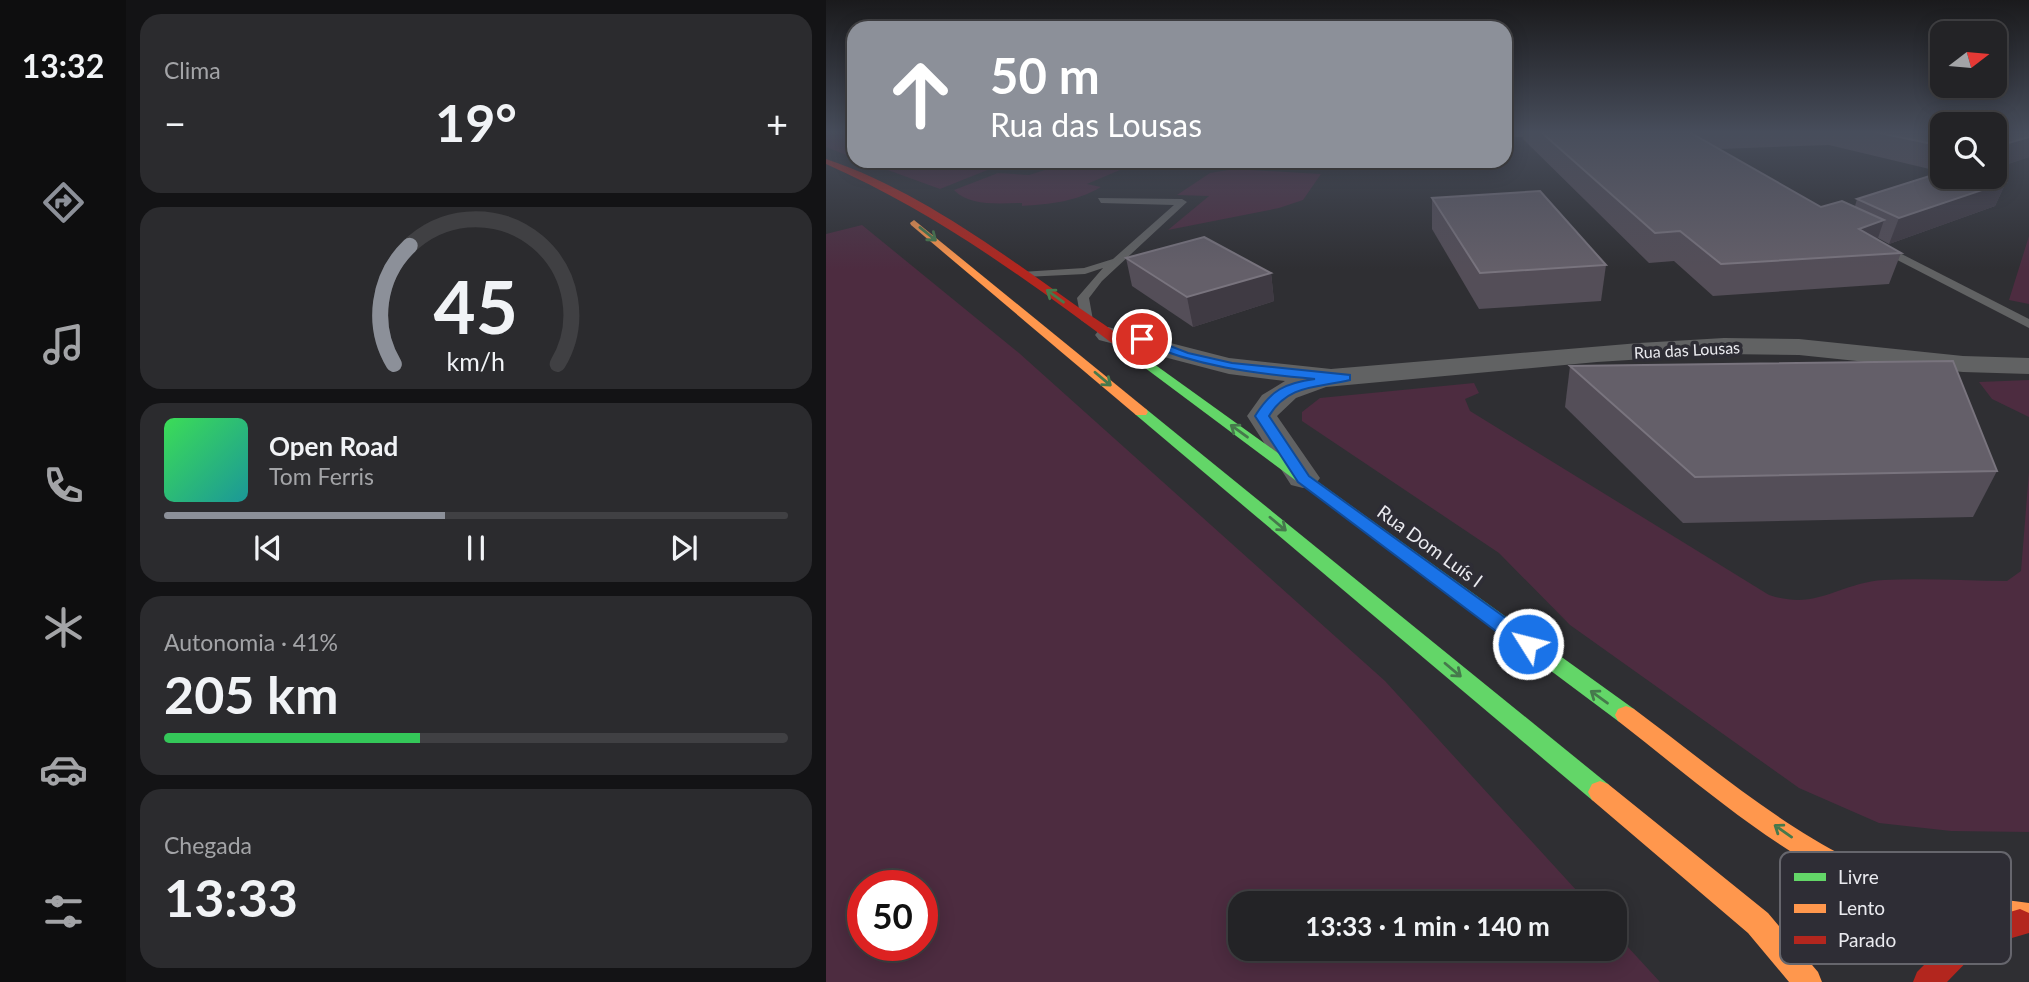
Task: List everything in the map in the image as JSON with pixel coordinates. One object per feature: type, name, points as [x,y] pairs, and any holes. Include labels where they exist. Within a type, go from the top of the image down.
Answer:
[{"type":"main road","points":[[828,178],[879,201],[923,229],[1758,923],[1780,949]]},
{"type":"main road","name":"Rua Dom Luís I","points":[[870,178],[926,205],[1025,274],[1791,837],[1816,852]]},
{"type":"main road","name":"Rua Dom Luís I","points":[[2011,915],[2029,918]]},
{"type":"main road","points":[[2011,924],[2029,918]]},
{"type":"main road","points":[[1793,964],[1808,982]]},
{"type":"main road","points":[[1927,982],[1945,964]]},
{"type":"street","name":"Rua das Lousas","points":[[1098,327],[1142,339],[1184,356],[1232,367],[1345,377]]},
{"type":"street","name":"Rua das Lousas","points":[[1303,479],[1262,416],[1272,399],[1299,385],[1345,377],[1599,355],[1767,346],[1836,349],[1965,364],[2029,366]]},
{"type":"lane","points":[[1098,327],[1083,298],[1120,257],[1182,202],[1101,200]]},
{"type":"lane","points":[[1869,241],[2029,324]]},
{"type":"lane","points":[[1025,274],[1085,271],[1120,257]]},
{"type":"shaded area","points":[[909,178],[968,178],[940,189]]},
{"type":"shaded area","points":[[986,178],[1101,178],[1087,184],[1101,187],[1072,199],[1022,206],[1022,203],[977,202],[954,190]]},
{"type":"shaded area","points":[[1203,178],[1318,178],[1303,200],[1279,208],[1168,230],[1209,196],[1177,195]]},
{"type":"shaded area","points":[[862,225],[1019,353],[1385,681],[1577,891],[1228,891],[1228,961],[1627,961],[1627,946],[1660,982],[826,982],[826,234]]},
{"type":"shaded area","points":[[2029,236],[2029,304],[2009,300]]},
{"type":"shaded area","points":[[2029,380],[2029,417],[1992,399],[1979,382]]},
{"type":"shaded area","points":[[1474,383],[1479,393],[1465,399],[1470,411],[1769,595],[1786,599],[1815,598],[1868,582],[1884,580],[2007,581],[2021,571],[2029,472],[2029,832],[1951,831],[1879,823],[1799,788],[1570,625],[1499,553],[1302,421],[1302,412],[1320,398]]},
{"type":"building","points":[[1593,178],[1770,178],[1821,207],[1842,201],[1884,220],[1859,229],[1901,253],[1721,264],[1680,231],[1655,233]]},
{"type":"building","points":[[1924,178],[1930,178],[1930,189],[1985,189],[1899,218],[1857,199]]},
{"type":"building","points":[[1540,191],[1606,265],[1480,273],[1432,198]]},
{"type":"building","points":[[1204,237],[1271,273],[1187,297],[1126,258]]},
{"type":"building","points":[[1953,361],[1997,471],[1695,477],[1570,366]]},
{"type":"traffic: fast","points":[[1129,350],[1626,715]]},
{"type":"traffic: fast","points":[[1141,412],[1600,792]]},
{"type":"traffic: slow","points":[[914,223],[1141,412]]},
{"type":"traffic: slow","points":[[1626,715],[1767,822],[1814,852]]},
{"type":"traffic: slow","points":[[1600,792],[1758,923],[1780,949]]},
{"type":"traffic: slow","points":[[2011,914],[2029,916]]},
{"type":"traffic: slow","points":[[1793,964],[1808,982]]},
{"type":"traffic: jam","points":[[864,178],[984,246],[1129,350]]},
{"type":"traffic: jam","points":[[2011,925],[2020,923]]},
{"type":"traffic: jam","points":[[1927,982],[1945,964]]},
{"type":"route","points":[[1142,339],[1184,356],[1232,367],[1345,377],[1299,385],[1272,399],[1262,416],[1303,479],[1528,644]]}]
